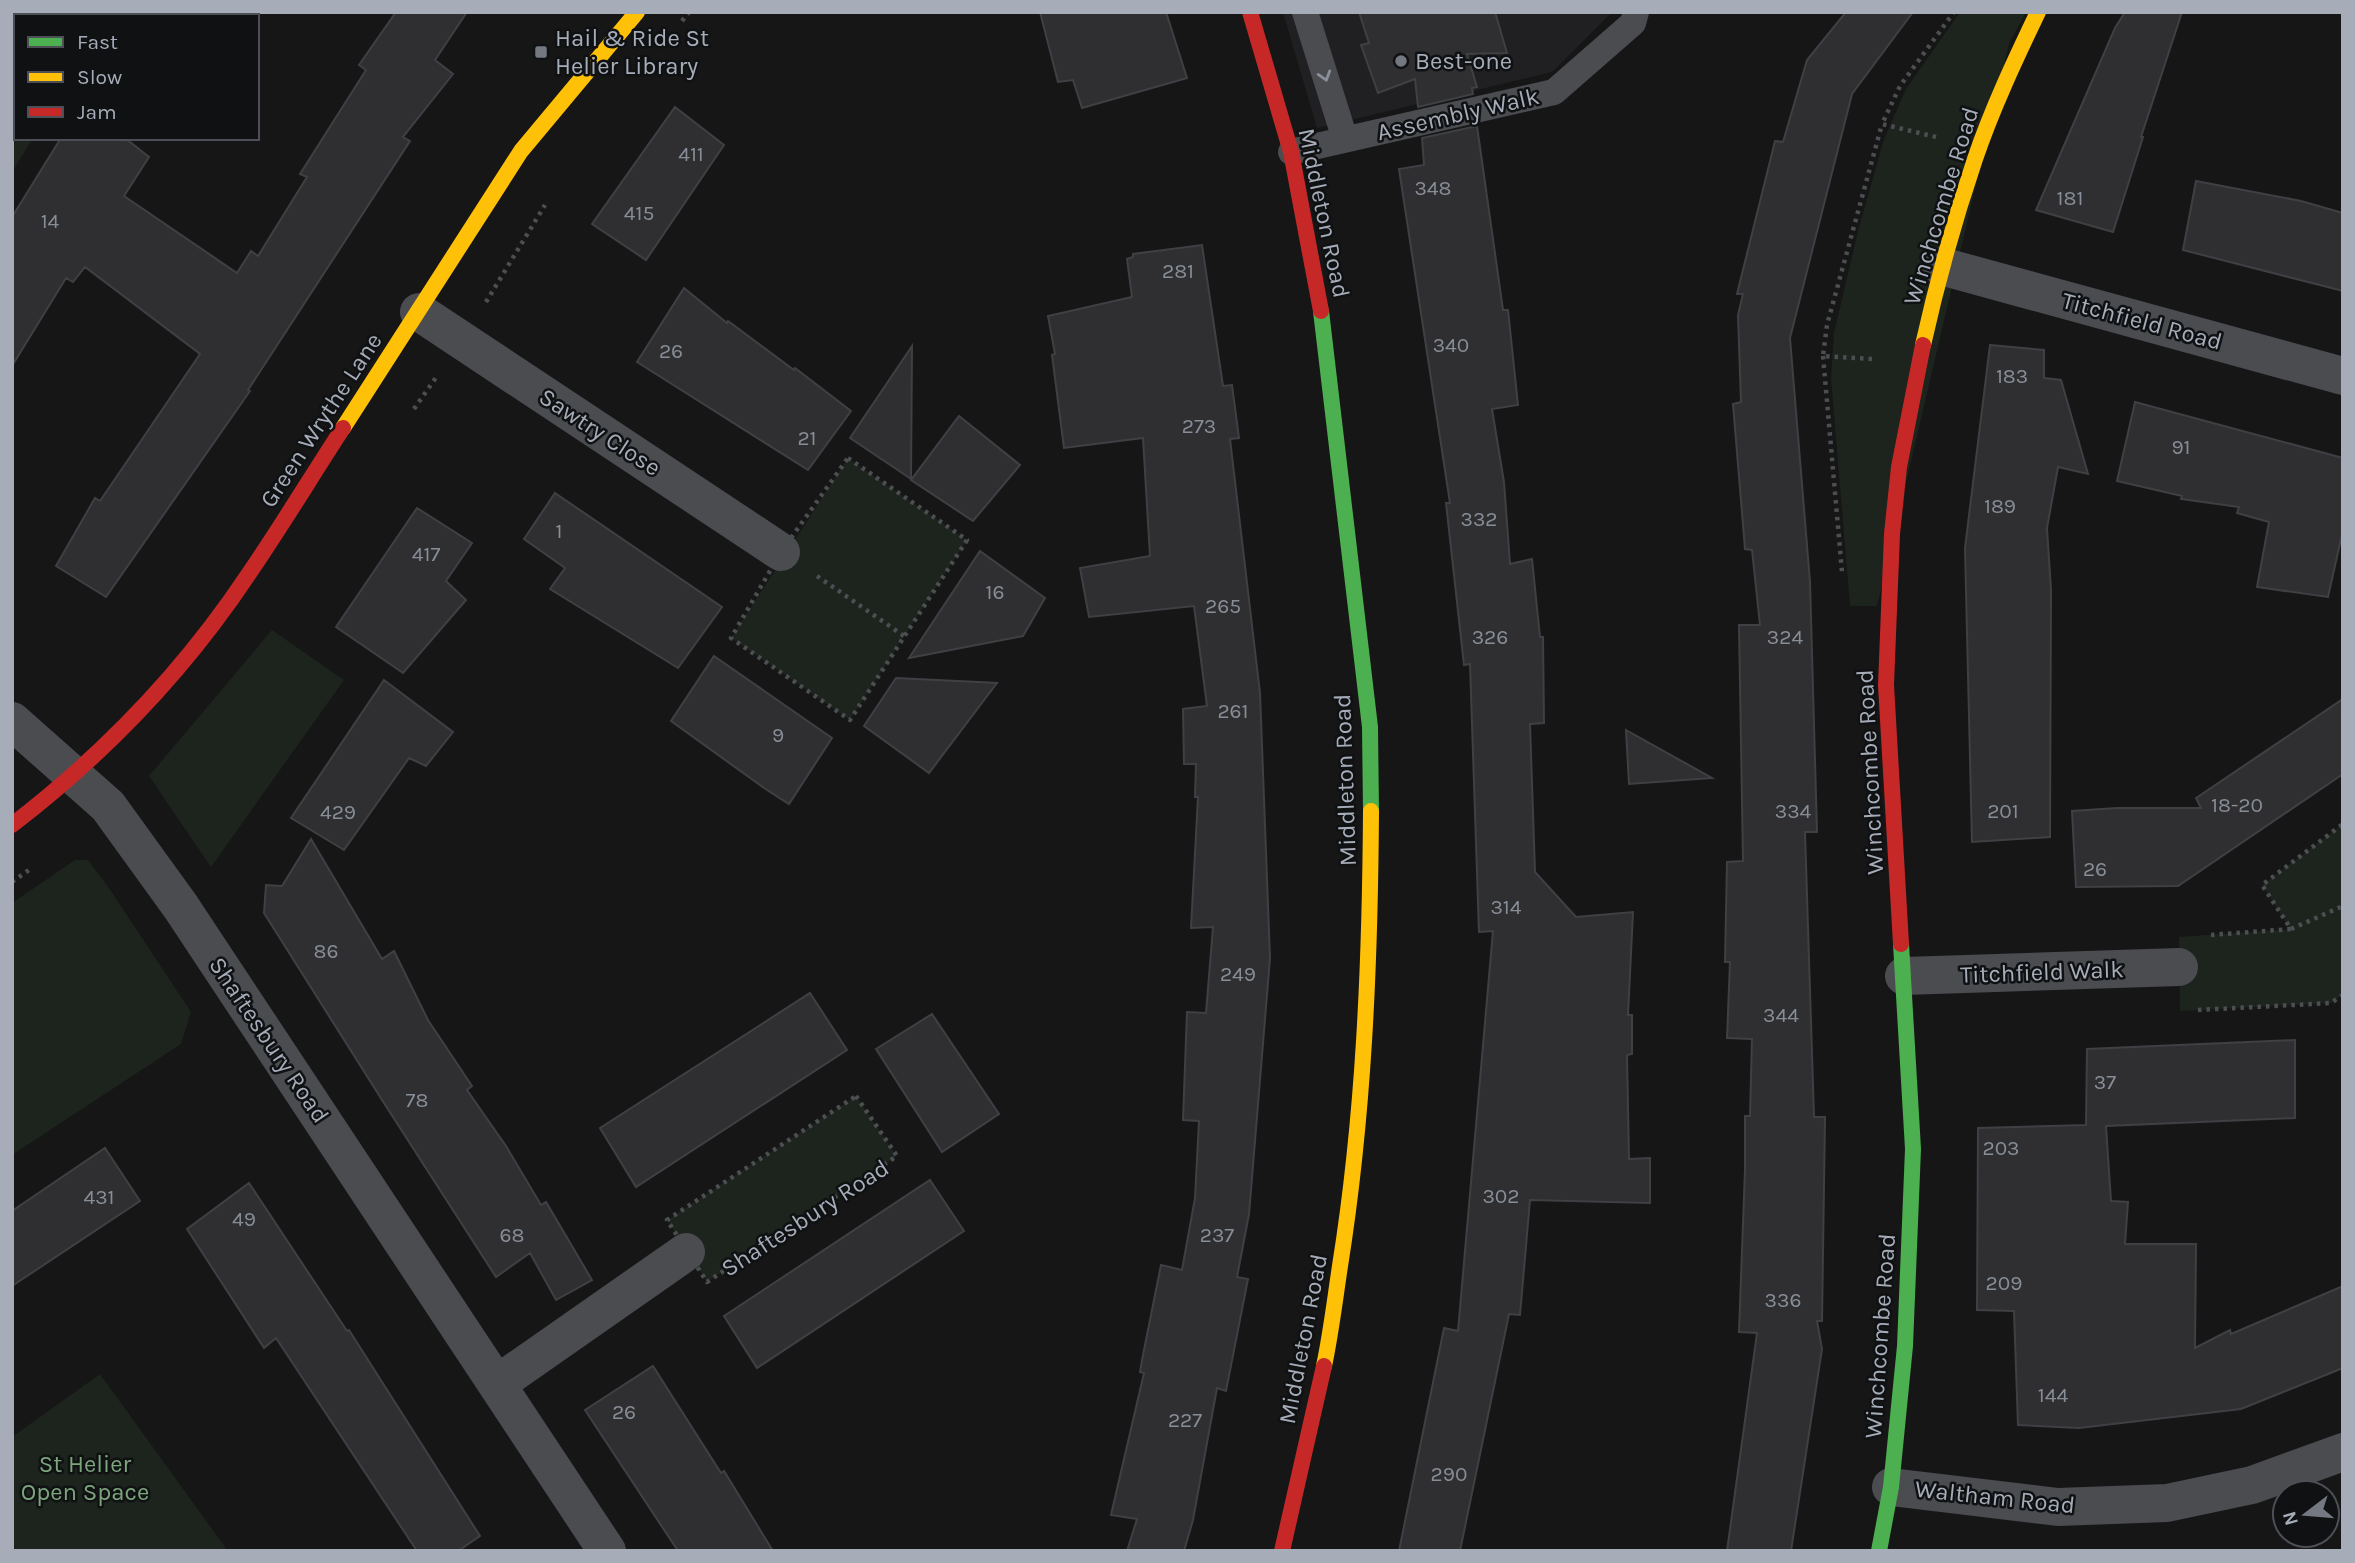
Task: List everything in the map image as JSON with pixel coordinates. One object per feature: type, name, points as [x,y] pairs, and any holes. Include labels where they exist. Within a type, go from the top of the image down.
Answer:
[{"type":"street","name":"Green Wrythe Lane","points":[[12,825],[75,776],[109,743],[158,691],[239,587],[521,151],[637,12]]},
{"type":"street","name":"Middleton Road","points":[[1250,12],[1291,152],[1325,330],[1370,727],[1368,991],[1353,1184],[1326,1357],[1282,1551]]},
{"type":"street","name":"Winchcombe Road","points":[[1879,1551],[1891,1487],[1905,1346],[1913,1149],[1886,685],[1892,534],[1899,467],[1941,266],[2002,89],[2038,12]]},
{"type":"street","name":"Titchfield Road","points":[[1941,266],[2343,376]]},
{"type":"street","name":"Sawtry Close","points":[[419,312],[787,555]]},
{"type":"street","name":"Shaftesbury Road","points":[[12,722],[108,806],[181,907],[607,1551]]},
{"type":"street","name":"Titchfield Walk","points":[[1904,976],[2179,967]]},
{"type":"street","name":"Shaftesbury Road","points":[[497,1384],[686,1252]]},
{"type":"street","name":"Waltham Road","points":[[1891,1487],[2058,1507],[2167,1503],[2252,1485],[2343,1452]]},
{"type":"lane","points":[[1305,12],[1345,139]]},
{"type":"lane","name":"Assembly Walk","points":[[1291,152],[1554,92],[1633,23],[1636,12]]},
{"type":"path","points":[[1842,573],[1823,356],[1827,325],[1882,124],[1899,86],[1954,12]]},
{"type":"path","points":[[1882,124],[1980,148]]},
{"type":"path","points":[[1823,356],[1920,361]]},
{"type":"path","points":[[848,458],[967,540],[850,720],[731,638],[787,555],[848,458]]},
{"type":"path","points":[[815,575],[904,636]]},
{"type":"path","points":[[2291,929],[2262,884],[2343,824]]},
{"type":"path","points":[[2343,906],[2291,929],[2179,937],[2180,1011],[2331,1003],[2343,995]]},
{"type":"path","name":"Shaftesbury Road","points":[[856,1096],[897,1156],[707,1282],[686,1252],[667,1220],[856,1096]]},
{"type":"shaded area","points":[[1283,12],[1612,12],[1552,72],[1317,128]]},
{"type":"green space","points":[[12,12],[47,12],[50,14],[14,14],[14,140],[32,140],[12,172]]},
{"type":"green space","points":[[1960,12],[2026,12],[2009,44],[1877,606],[1850,606],[1831,379],[1834,333],[1858,231],[1884,139],[1906,89]]},
{"type":"green space","points":[[848,458],[967,540],[850,720],[731,638]]},
{"type":"green space","points":[[272,630],[344,680],[211,867],[149,776]]},
{"type":"green space","points":[[2343,824],[2343,995],[2331,1003],[2180,1011],[2179,937],[2290,929],[2262,885]]},
{"type":"green space","points":[[75,860],[88,860],[191,1012],[181,1044],[12,1155],[12,903]]},
{"type":"green space","points":[[856,1096],[897,1156],[707,1282],[667,1220]]},
{"type":"green space","name":"St Helier Open Space","points":[[100,1374],[228,1551],[12,1551],[12,1437]]},
{"type":"building","points":[[396,12],[467,12],[435,60],[453,74],[403,137],[410,141],[248,390],[250,391],[106,597],[56,566],[95,498],[100,501],[200,354],[85,267],[73,282],[66,278],[12,366],[12,217],[60,140],[128,140],[149,157],[124,196],[237,273],[251,251],[258,256],[307,177],[300,174],[366,70],[359,65]]},
{"type":"building","points":[[1040,12],[1166,12],[1187,78],[1082,108],[1073,80],[1058,82]]},
{"type":"building","points":[[1359,12],[1495,12],[1507,53],[1467,54],[1477,87],[1472,88],[1473,94],[1418,107],[1415,79],[1378,93],[1361,45],[1369,43]]},
{"type":"building","points":[[1846,12],[1913,12],[1852,94],[1790,338],[1810,582],[1817,832],[1805,832],[1814,1117],[1825,1117],[1822,1321],[1817,1321],[1822,1349],[1791,1551],[1727,1551],[1757,1333],[1739,1332],[1745,1116],[1750,1116],[1752,1039],[1727,1038],[1730,962],[1725,962],[1727,862],[1743,861],[1739,625],[1760,625],[1752,550],[1745,549],[1733,404],[1741,402],[1738,315],[1743,294],[1737,294],[1775,141],[1783,142],[1807,60]]},
{"type":"building","points":[[2125,12],[2182,12],[2113,232],[2036,210],[2115,28]]},
{"type":"building","points":[[675,107],[724,145],[646,260],[592,224]]},
{"type":"building","points":[[1477,126],[1503,310],[1508,310],[1518,405],[1492,409],[1504,482],[1510,564],[1532,559],[1540,637],[1543,637],[1544,723],[1530,724],[1535,872],[1576,917],[1633,912],[1628,1015],[1632,1015],[1632,1054],[1627,1055],[1629,1159],[1650,1158],[1650,1203],[1530,1200],[1520,1315],[1509,1314],[1460,1551],[1399,1551],[1444,1328],[1458,1331],[1493,931],[1479,932],[1470,664],[1464,665],[1446,503],[1450,503],[1399,169],[1424,165],[1422,138]]},
{"type":"building","points":[[2196,181],[2301,201],[2343,213],[2343,291],[2183,250]]},
{"type":"building","points":[[1202,245],[1223,386],[1232,385],[1239,438],[1230,439],[1260,693],[1270,958],[1249,1214],[1237,1277],[1248,1279],[1226,1391],[1217,1388],[1193,1520],[1184,1551],[1127,1551],[1137,1519],[1111,1515],[1144,1373],[1140,1372],[1161,1265],[1182,1270],[1195,1198],[1199,1121],[1183,1120],[1187,1012],[1206,1013],[1213,927],[1191,928],[1198,797],[1195,797],[1196,764],[1184,764],[1183,709],[1207,706],[1194,606],[1089,617],[1080,568],[1150,556],[1143,438],[1064,448],[1052,355],[1055,354],[1048,316],[1132,297],[1127,259],[1133,257],[1133,254]]},
{"type":"building","points":[[684,288],[727,323],[728,321],[794,370],[795,368],[851,411],[808,470],[637,362]]},
{"type":"building","points":[[1990,345],[2044,350],[2044,378],[2061,380],[2088,474],[2058,467],[2047,528],[2051,590],[2050,837],[1972,842],[1965,548]]},
{"type":"building","points":[[912,346],[911,479],[850,438]]},
{"type":"building","points":[[2135,402],[2343,458],[2343,530],[2328,597],[2257,587],[2269,522],[2237,513],[2239,507],[2181,499],[2182,496],[2117,481]]},
{"type":"building","points":[[959,416],[1020,465],[973,521],[911,480]]},
{"type":"building","points":[[555,493],[722,607],[678,668],[550,589],[565,568],[524,539]]},
{"type":"building","points":[[417,508],[472,543],[446,581],[466,600],[403,673],[336,627]]},
{"type":"building","points":[[980,551],[1045,598],[1023,636],[909,658]]},
{"type":"building","points":[[714,656],[832,738],[789,804],[671,721]]},
{"type":"building","points":[[896,678],[997,683],[929,773],[864,726]]},
{"type":"building","points":[[384,680],[453,732],[426,766],[409,758],[344,850],[291,818]]},
{"type":"building","points":[[2343,699],[2343,774],[2178,886],[2076,887],[2072,811],[2201,808],[2196,798]]},
{"type":"building","points":[[1626,730],[1712,778],[1629,784]]},
{"type":"building","points":[[311,839],[382,959],[394,951],[428,1020],[472,1086],[467,1090],[506,1146],[541,1205],[546,1202],[592,1280],[556,1300],[530,1253],[496,1277],[382,1100],[264,913],[266,885],[282,886]]},
{"type":"building","points":[[810,993],[847,1050],[636,1187],[600,1128]]},
{"type":"building","points":[[932,1014],[999,1114],[942,1152],[876,1049]]},
{"type":"building","points":[[2295,1040],[2295,1118],[2106,1126],[2111,1201],[2128,1202],[2125,1244],[2196,1244],[2195,1348],[2230,1330],[2231,1334],[2343,1286],[2343,1368],[2241,1409],[2079,1428],[2018,1425],[2014,1311],[1977,1310],[1978,1128],[2086,1125],[2087,1049]]},
{"type":"building","points":[[105,1148],[140,1201],[12,1286],[12,1211]]},
{"type":"building","points":[[930,1180],[964,1231],[757,1368],[724,1316]]},
{"type":"building","points":[[249,1183],[347,1331],[349,1330],[480,1536],[458,1551],[417,1551],[276,1338],[264,1348],[187,1229]]},
{"type":"building","points":[[653,1366],[721,1473],[724,1471],[773,1551],[678,1551],[585,1410]]},
{"type":"traffic: fast","points":[[1321,311],[1370,727],[1371,811]]},
{"type":"traffic: fast","points":[[1879,1551],[1891,1487],[1905,1346],[1913,1149],[1901,944]]},
{"type":"traffic: slow","points":[[343,428],[521,151],[637,12]]},
{"type":"traffic: slow","points":[[1923,345],[1946,252],[1975,159],[1996,103],[2038,12]]},
{"type":"traffic: slow","points":[[1324,1366],[1348,1209],[1360,1096],[1367,982],[1371,811]]},
{"type":"traffic: jam","points":[[1250,12],[1291,152],[1321,311]]},
{"type":"traffic: jam","points":[[1901,944],[1886,685],[1892,534],[1899,467],[1923,345]]},
{"type":"traffic: jam","points":[[12,825],[110,740],[197,645],[260,557],[343,428]]},
{"type":"traffic: jam","points":[[1282,1551],[1324,1366]]},
{"type":"place","name":"Hail & Ride St Helier Library","points":[[541,52]]},
{"type":"place","name":"Best-one","points":[[1401,61]]}]
